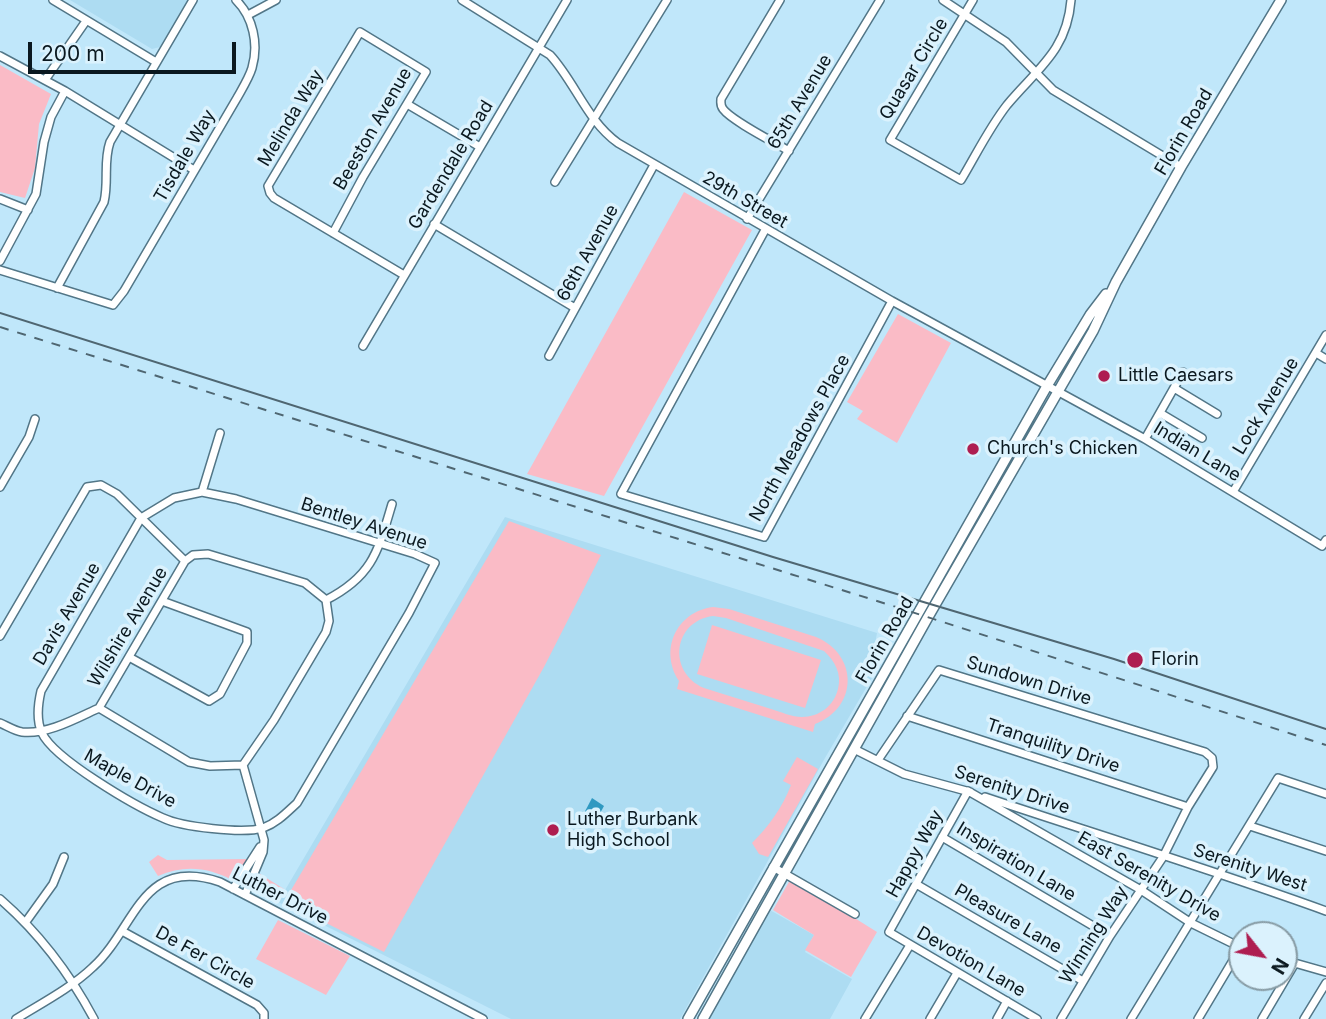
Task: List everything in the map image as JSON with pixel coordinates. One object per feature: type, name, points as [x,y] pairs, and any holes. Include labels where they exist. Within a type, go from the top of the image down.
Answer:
[{"type":"main road","name":"Florin Road","points":[[703,1019],[853,749],[1099,321],[1116,282],[1181,167],[1281,0]]},
{"type":"main road","name":"Florin Road","points":[[688,1019],[1047,386],[1090,315],[1116,282]]},
{"type":"main road","points":[[850,732],[853,749]]},
{"type":"street","points":[[53,0],[156,62]]},
{"type":"street","points":[[0,270],[57,288],[104,202],[107,183],[106,153],[119,125],[193,0]]},
{"type":"street","name":"Tisdale Way","points":[[57,288],[113,305],[124,291],[253,67],[254,42],[248,15],[236,0]]},
{"type":"street","points":[[248,15],[276,0]]},
{"type":"street","name":"29th Street","points":[[462,0],[472,2],[540,46],[559,65],[595,121],[611,138],[765,230],[1047,386]]},
{"type":"street","name":"Gardendale Road","points":[[363,346],[567,0]]},
{"type":"street","points":[[555,182],[667,0]]},
{"type":"street","points":[[780,0],[720,103],[723,110],[789,151]]},
{"type":"street","name":"65th Avenue","points":[[747,219],[880,0]]},
{"type":"street","points":[[943,0],[1006,42],[1053,90],[1181,167]]},
{"type":"street","points":[[965,14],[973,0]]},
{"type":"street","points":[[1035,74],[1053,56],[1064,35],[1071,0]]},
{"type":"street","name":"Quasar Circle","points":[[965,14],[890,140],[961,180],[1001,114],[1035,74]]},
{"type":"street","points":[[45,80],[86,21]]},
{"type":"street","name":"Beeston Avenue","points":[[333,233],[426,72],[360,32]]},
{"type":"street","name":"Melinda Way","points":[[360,32],[268,186],[274,198],[404,275]]},
{"type":"street","points":[[0,56],[65,91],[194,170]]},
{"type":"street","points":[[0,261],[36,194],[51,117],[65,91]]},
{"type":"street","points":[[407,104],[480,148]]},
{"type":"street","name":"66th Avenue","points":[[549,356],[654,165]]},
{"type":"street","points":[[0,199],[28,210]]},
{"type":"street","points":[[434,225],[575,308]]},
{"type":"street","name":"North Meadows Place","points":[[765,230],[621,495],[764,537],[892,302]]},
{"type":"street","name":"Lock Avenue","points":[[1233,492],[1326,335]]},
{"type":"street","points":[[1316,353],[1326,359]]},
{"type":"street","points":[[1145,439],[1183,373]]},
{"type":"street","name":"Indian Lane","points":[[1047,386],[1145,439],[1322,546],[1326,540]]},
{"type":"street","points":[[1174,388],[1217,414]]},
{"type":"street","points":[[1160,414],[1202,438]]},
{"type":"street","points":[[0,487],[29,437],[35,419]]},
{"type":"street","points":[[202,492],[220,433]]},
{"type":"street","points":[[0,636],[87,487],[101,485],[117,494],[185,561],[193,555],[208,554],[304,583],[326,600],[329,621],[326,632],[274,720],[243,765]]},
{"type":"street","name":"Bentley Avenue","points":[[141,518],[174,498],[202,492],[236,499],[415,554],[435,563],[409,613],[297,803],[276,821],[261,828]]},
{"type":"street","points":[[326,600],[358,580],[368,568],[380,545],[392,505]]},
{"type":"street","name":"Davis Avenue","points":[[40,730],[38,705],[41,691],[141,518]]},
{"type":"street","name":"Wilshire Avenue","points":[[99,708],[185,561]]},
{"type":"street","points":[[130,657],[209,701],[220,694],[247,643],[247,632],[162,601]]},
{"type":"street","name":"Sundown Drive","points":[[878,760],[939,670],[1205,752],[1212,758]]},
{"type":"street","points":[[0,723],[21,732],[40,730],[99,708],[189,762],[210,766],[243,765]]},
{"type":"street","name":"Tranquility Drive","points":[[908,716],[1188,807]]},
{"type":"street","name":"Maple Drive","points":[[40,730],[65,759],[164,819],[220,829],[261,828]]},
{"type":"street","name":"Serenity Drive","points":[[853,749],[904,774],[968,791],[1163,857]]},
{"type":"street","name":"Winning Way","points":[[1061,1019],[1110,936],[1163,857],[1188,807],[1213,767],[1212,758]]},
{"type":"street","points":[[243,765],[264,840],[263,852],[245,895]]},
{"type":"street","points":[[1131,1019],[1278,778],[1326,794]]},
{"type":"street","name":"Happy Way","points":[[889,932],[968,791]]},
{"type":"street","name":"East Serenity Drive","points":[[968,791],[1141,890],[1191,923],[1228,942]]},
{"type":"street","points":[[1250,826],[1326,850]]},
{"type":"street","name":"Inspiration Lane","points":[[942,837],[1110,936]]},
{"type":"street","points":[[233,889],[264,840]]},
{"type":"street","points":[[25,923],[53,884],[64,857]]},
{"type":"street","name":"Serenity West","points":[[1163,857],[1219,873],[1326,911]]},
{"type":"street","points":[[773,867],[855,914]]},
{"type":"street","name":"Luther Drive","points":[[16,1019],[72,983],[104,956],[141,899],[163,883],[179,878],[198,877],[233,889],[484,1019]]},
{"type":"street","name":"Pleasure Lane","points":[[916,884],[1083,981]]},
{"type":"street","points":[[0,899],[25,923],[72,983],[94,1019]]},
{"type":"street","name":"De Fer Circle","points":[[122,931],[257,1004],[264,1013],[264,1019]]},
{"type":"street","name":"Devotion Lane","points":[[889,932],[1037,1019]]},
{"type":"street","points":[[865,1019],[910,945]]},
{"type":"street","points":[[1298,964],[1326,972]]},
{"type":"street","points":[[1198,1019],[1228,969]]},
{"type":"street","points":[[930,1019],[957,973]]},
{"type":"street","points":[[1304,1019],[1326,983]]},
{"type":"street","points":[[1262,1019],[1278,991]]},
{"type":"street","points":[[997,1019],[1007,1002]]},
{"type":"shaded area","points":[[70,0],[188,0],[160,47],[152,49]]},
{"type":"shaded area","points":[[0,65],[51,94],[39,124],[35,168],[25,198],[0,192]]},
{"type":"shaded area","points":[[1200,94],[1203,94],[1206,105],[1200,115],[1189,111]]},
{"type":"shaded area","points":[[684,192],[752,230],[604,496],[527,474]]},
{"type":"shaded area","points":[[898,314],[951,343],[897,443],[857,419],[863,411],[847,402]]},
{"type":"shaded area","name":"Luther Burbank High School","points":[[505,517],[877,633],[875,644],[890,647],[680,1019],[511,1019],[278,902]]},
{"type":"shaded area","points":[[509,521],[601,555],[544,667],[384,952],[284,902]]},
{"type":"shaded area","points":[[713,607],[729,609],[816,637],[830,645],[846,668],[848,681],[846,694],[839,706],[815,724],[813,732],[677,689],[679,681],[673,669],[671,645],[681,624],[700,610]],"holes":[[[713,616],[824,651],[834,663],[839,678],[833,701],[814,715],[794,716],[704,688],[692,681],[680,660],[683,637],[690,627],[700,620]]]},
{"type":"shaded area","points":[[712,625],[821,660],[805,708],[697,674]]},
{"type":"shaded area","points":[[797,757],[818,769],[768,857],[759,854],[752,843],[784,801],[791,785],[783,781]]},
{"type":"shaded area","points":[[158,855],[167,860],[248,859],[232,880],[214,872],[195,869],[177,870],[158,876],[149,862]]},
{"type":"shaded area","points":[[260,874],[284,889],[277,903],[257,892]]},
{"type":"shaded area","points":[[790,880],[877,932],[851,977],[805,950],[814,935],[773,910]]},
{"type":"shaded area","points":[[761,905],[814,935],[805,952],[852,979],[830,1019],[697,1019]]},
{"type":"shaded area","points":[[278,920],[350,956],[326,995],[256,959]]},
{"type":"water","points":[[592,798],[604,806],[593,826],[581,819]]},
{"type":"tram line","points":[[0,313],[773,557],[1114,659],[1326,729]]},
{"type":"railway","points":[[0,327],[893,606],[1326,745]]},
{"type":"place","name":"Little Caesars","points":[[1104,376]]},
{"type":"place","name":"Church's Chicken","points":[[973,449]]},
{"type":"place","name":"Florin","points":[[1135,660]]},
{"type":"place","name":"Luther Burbank High School","points":[[553,830]]}]
